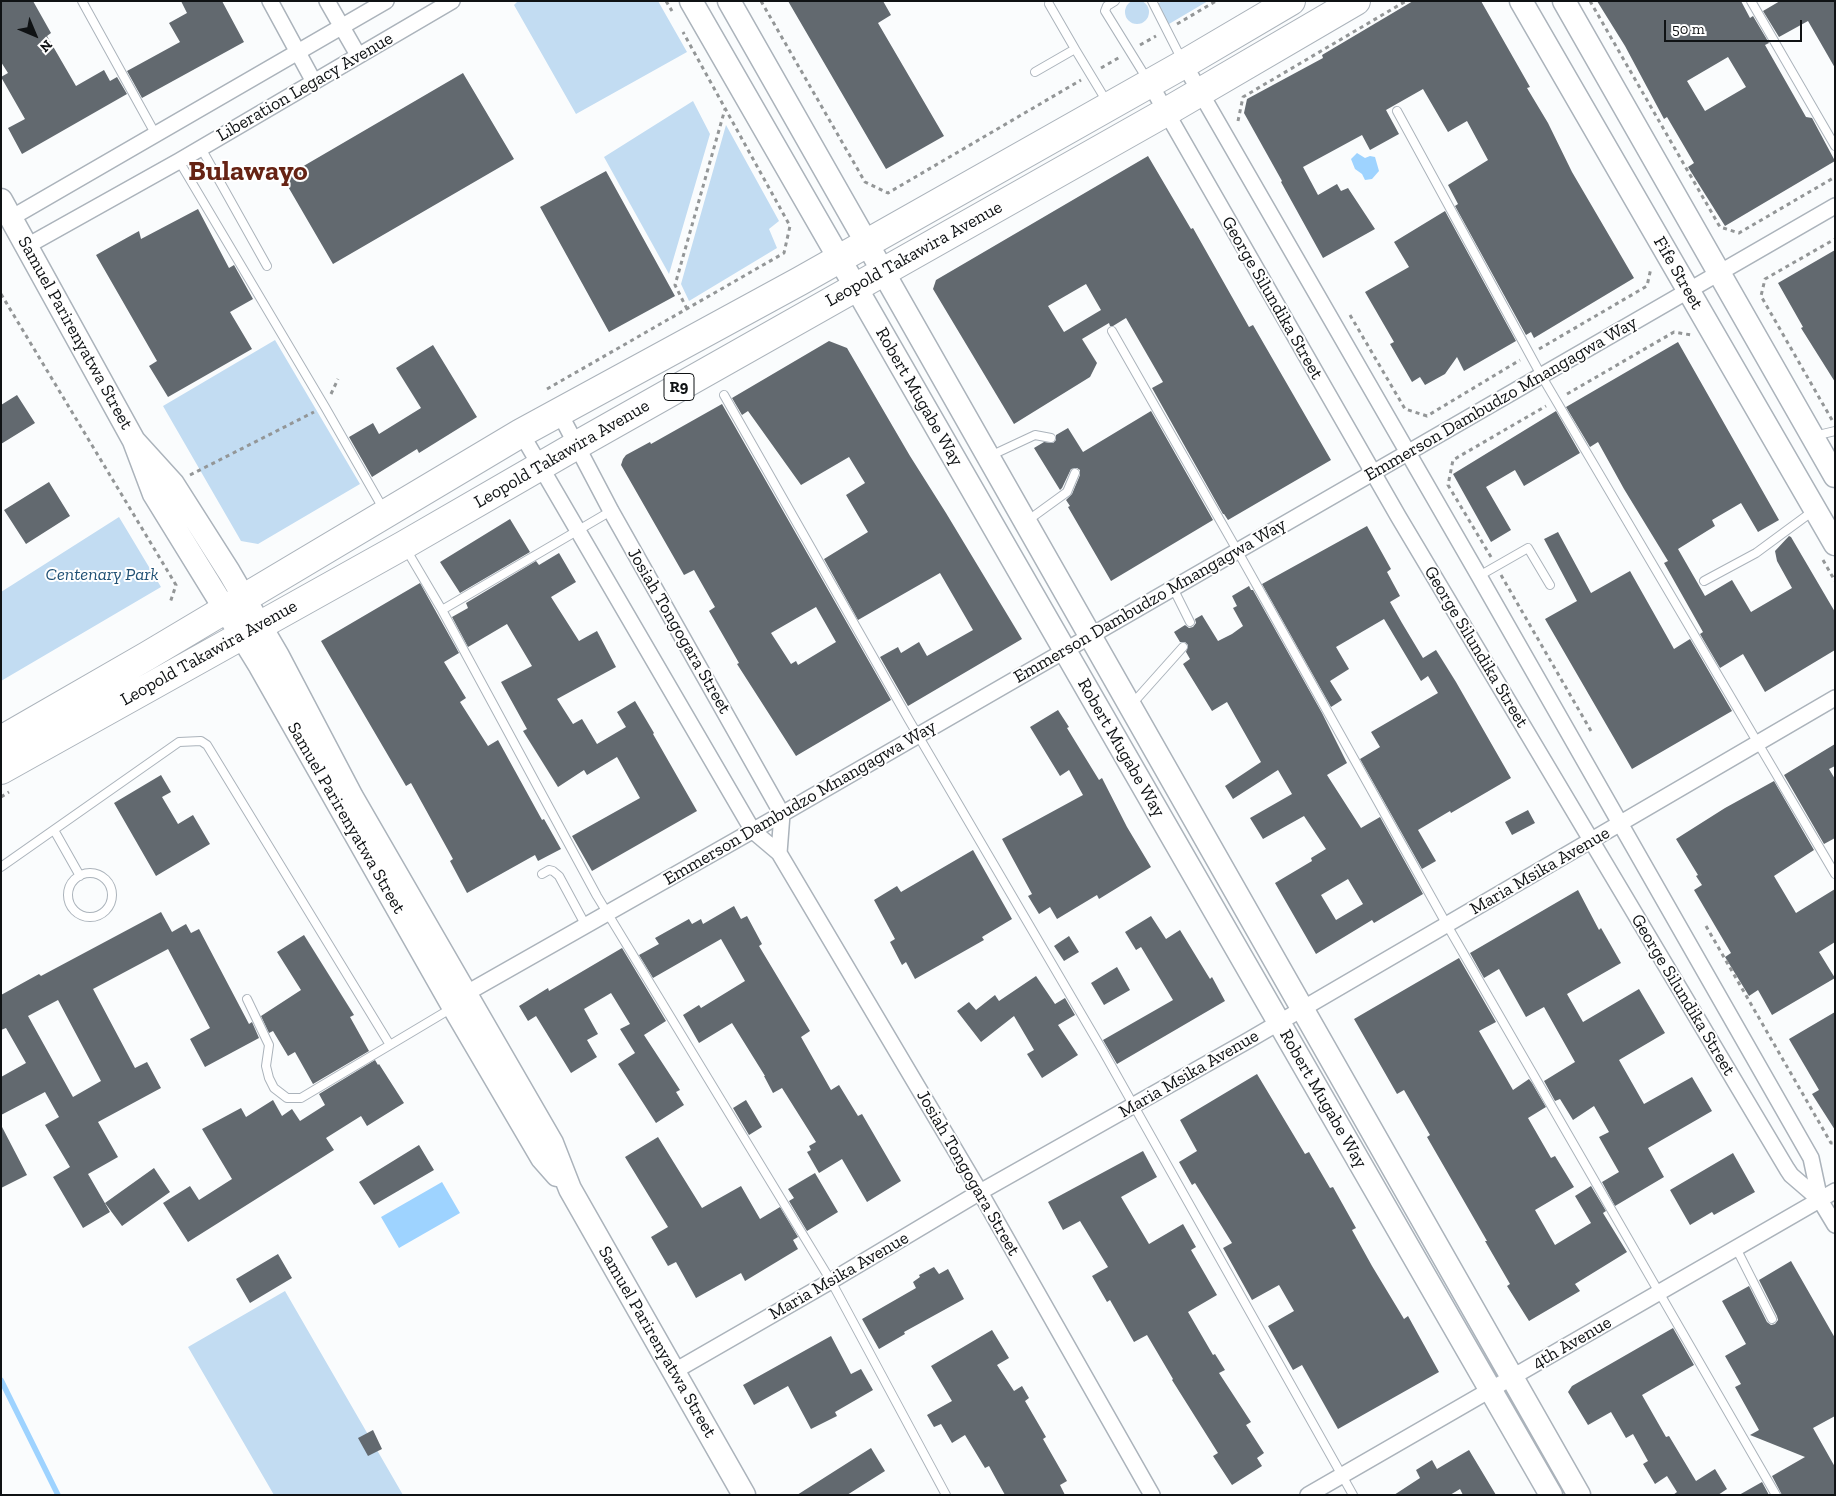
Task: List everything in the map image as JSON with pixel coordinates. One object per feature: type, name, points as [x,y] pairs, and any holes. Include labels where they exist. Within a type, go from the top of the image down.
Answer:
[{"type":"highway","name":"Leopold Takawira Avenue","points":[[1,740],[147,656],[521,433],[553,401],[867,243],[1149,82],[1184,64],[1291,1]]},
{"type":"highway","name":"Leopold Takawira Avenue","points":[[1,770],[404,545],[1166,112],[1356,1]]},
{"type":"main road","name":"Robert Mugabe Way","points":[[692,1],[1551,1495]]},
{"type":"main road","name":"Robert Mugabe Way","points":[[729,1],[1579,1495]]},
{"type":"main road","name":"Fife Street","points":[[1521,1],[1835,544]]},
{"type":"main road","name":"Fife Street","points":[[1564,1],[1835,476]]},
{"type":"main road","name":"Samuel Parirenyatwa Street","points":[[6,209],[134,440],[154,494],[234,603],[251,630],[278,656],[456,1001],[542,1158],[570,1189],[744,1495]]},
{"type":"main road","name":"Samuel Parirenyatwa Street","points":[[134,440],[173,484],[234,603]]},
{"type":"street","points":[[270,1],[314,82]]},
{"type":"street","points":[[327,1],[358,55]]},
{"type":"street","name":"Liberation Legacy Avenue","points":[[6,209],[156,135],[386,1]]},
{"type":"street","name":"Liberation Legacy Avenue","points":[[27,246],[452,1]]},
{"type":"street","name":"George Silundika Street","points":[[1184,64],[1811,1158],[1820,1200],[1835,1225]]},
{"type":"street","name":"George Silundika Street","points":[[1149,82],[1373,472],[1791,1176],[1820,1200]]},
{"type":"street","name":"Emmerson Dambudzo Mnangagwa Way","points":[[456,1001],[1835,206]]},
{"type":"street","name":"Josiah Tongogara Street","points":[[553,401],[610,511],[782,814]]},
{"type":"street","name":"Josiah Tongogara Street","points":[[521,433],[753,831],[779,853],[980,1192],[1152,1495]]},
{"type":"street","name":"Maria Msika Avenue","points":[[673,1372],[980,1192],[1134,1106],[1447,925],[1835,698]]},
{"type":"street","points":[[779,853],[782,814]]},
{"type":"street","name":"4th Avenue","points":[[1308,1495],[1835,1191]]},
{"type":"lane","points":[[82,1],[156,135]]},
{"type":"lane","points":[[1115,1],[1107,6],[1105,10],[1149,82]]},
{"type":"lane","points":[[1152,1],[1184,64]]},
{"type":"lane","points":[[1751,1],[1835,146]]},
{"type":"lane","points":[[1049,4],[1109,106]]},
{"type":"lane","points":[[1035,72],[1074,49]]},
{"type":"lane","points":[[1398,111],[1541,375],[1835,874]]},
{"type":"lane","points":[[200,148],[268,266]]},
{"type":"lane","points":[[179,160],[386,513]]},
{"type":"lane","points":[[1112,331],[1447,925],[1776,1495]]},
{"type":"lane","points":[[724,395],[918,736],[1134,1106],[1353,1495]]},
{"type":"lane","points":[[1812,436],[1835,431]]},
{"type":"lane","points":[[988,456],[1035,435],[1052,438]]},
{"type":"lane","points":[[1025,522],[1067,492],[1075,473]]},
{"type":"lane","points":[[1704,581],[1756,553],[1814,510]]},
{"type":"lane","points":[[442,610],[610,511]]},
{"type":"lane","points":[[404,545],[442,610],[608,913],[831,1281],[946,1495]]},
{"type":"lane","points":[[1479,576],[1528,548],[1550,585]]},
{"type":"lane","points":[[1173,588],[1190,622]]},
{"type":"lane","points":[[1130,706],[1183,647]]},
{"type":"lane","points":[[1,866],[179,742],[201,741],[207,745],[390,1045]]},
{"type":"lane","points":[[54,830],[80,876]]},
{"type":"lane","points":[[542,874],[549,870],[559,876],[586,926]]},
{"type":"lane","points":[[94,873],[106,880],[110,886],[112,893],[109,907],[99,916],[84,917],[77,914],[69,902],[70,887],[80,876],[94,873]]},
{"type":"lane","points":[[247,999],[269,1045],[266,1066],[269,1078],[274,1088],[287,1098],[301,1098],[390,1045],[456,1001]]},
{"type":"lane","points":[[1736,1248],[1772,1319]]},
{"type":"path","points":[[666,1],[675,18]]},
{"type":"path","points":[[761,1],[865,182],[888,193],[1216,1]]},
{"type":"path","points":[[1590,1],[1720,226],[1739,233],[1835,177]]},
{"type":"path","points":[[553,401],[687,309],[784,253],[790,226],[680,26]]},
{"type":"path","points":[[687,309],[674,284],[725,109]]},
{"type":"path","points":[[1835,239],[1765,279],[1761,296],[1835,425]]},
{"type":"path","points":[[1,294],[176,586],[170,603]]},
{"type":"path","points":[[173,484],[325,407],[338,378]]},
{"type":"path","points":[[1706,926],[1831,1143],[1835,1143]]},
{"type":"green space","points":[[1137,0],[1145,4],[1149,12],[1145,20],[1137,24],[1129,20],[1125,12],[1129,4]]},
{"type":"green space","points":[[518,1],[658,1],[687,52],[576,114],[514,5]]},
{"type":"green space","points":[[1162,1],[1208,1],[1169,24],[1156,5]]},
{"type":"green space","points":[[693,101],[710,134],[669,274],[604,157]]},
{"type":"green space","points":[[726,125],[779,221],[769,229],[777,248],[689,301],[681,284]]},
{"type":"green space","points":[[275,340],[360,484],[258,544],[241,541],[163,406]]},
{"type":"green space","name":"Centenary Park","points":[[119,517],[161,587],[1,681],[1,592]]},
{"type":"green space","points":[[285,1291],[403,1495],[274,1495],[188,1347]]},
{"type":"water","points":[[1357,153],[1365,158],[1375,157],[1379,171],[1372,179],[1365,180],[1362,174],[1355,169],[1351,159]]},
{"type":"water","points":[[442,1182],[460,1213],[399,1248],[381,1217]]},
{"type":"building","points":[[1,1],[33,1],[51,33],[47,36],[76,86],[104,70],[110,81],[117,77],[127,94],[22,154],[8,128],[25,119],[1,77],[8,73],[1,62]]},
{"type":"building","points":[[181,1],[222,1],[244,42],[142,98],[127,71],[180,42],[169,23],[187,13]]},
{"type":"building","points":[[788,1],[883,1],[891,15],[878,23],[944,136],[886,169]]},
{"type":"building","points":[[1413,1],[1481,1],[1530,87],[1527,88],[1548,123],[1572,172],[1634,278],[1534,338],[1531,332],[1526,335],[1455,206],[1458,204],[1448,185],[1488,160],[1467,121],[1448,132],[1423,89],[1386,110],[1399,134],[1370,150],[1362,135],[1303,167],[1318,195],[1337,184],[1341,191],[1348,188],[1375,229],[1323,258],[1244,113],[1247,99],[1323,58],[1322,55]]},
{"type":"building","points":[[1597,1],[1741,1],[1750,18],[1753,16],[1769,43],[1765,45],[1806,117],[1812,118],[1835,161],[1725,226],[1688,167],[1694,163],[1667,117],[1664,119],[1625,46]],"holes":[[[1728,57],[1746,87],[1705,111],[1687,81]]]},
{"type":"building","points":[[1780,1],[1835,1],[1835,68],[1808,21],[1779,37],[1763,11]]},
{"type":"building","points":[[463,73],[514,159],[333,264],[283,178]]},
{"type":"building","points":[[1148,156],[1191,229],[1193,228],[1249,327],[1253,325],[1331,460],[1228,520],[1152,388],[1163,382],[1126,318],[1113,326],[1110,326],[1109,323],[1082,339],[1097,363],[1090,377],[1014,424],[933,289],[936,280]],"holes":[[[1086,284],[1101,310],[1064,332],[1048,306]]]},
{"type":"building","points":[[606,171],[675,296],[609,332],[540,207]]},
{"type":"building","points":[[198,209],[229,268],[234,265],[253,299],[230,312],[252,349],[168,397],[149,366],[157,361],[96,255],[139,231],[141,239]]},
{"type":"building","points":[[1445,211],[1516,341],[1464,371],[1457,357],[1445,374],[1425,385],[1420,377],[1412,382],[1390,344],[1394,342],[1365,292],[1409,267],[1394,242]]},
{"type":"building","points":[[1835,250],[1835,382],[1801,328],[1803,327],[1778,283]]},
{"type":"building","points":[[829,341],[847,348],[910,456],[1022,639],[908,706],[880,657],[898,647],[901,653],[919,642],[927,656],[973,630],[940,573],[858,620],[824,559],[868,532],[846,495],[865,483],[849,457],[801,485],[748,411],[742,415],[732,398]]},
{"type":"building","points":[[1678,342],[1779,520],[1758,532],[1741,503],[1712,520],[1715,526],[1678,549],[1705,596],[1732,580],[1751,612],[1792,588],[1777,561],[1775,551],[1789,536],[1835,612],[1835,650],[1765,692],[1743,654],[1720,668],[1700,634],[1703,632],[1664,563],[1668,561],[1598,442],[1590,447],[1566,407]]},
{"type":"building","points":[[433,345],[477,417],[419,453],[417,449],[372,477],[349,437],[373,423],[379,434],[421,408],[396,368]]},
{"type":"building","points":[[17,395],[35,423],[1,444],[1,405]]},
{"type":"building","points":[[722,404],[891,700],[796,756],[737,664],[739,663],[709,611],[715,607],[694,570],[684,575],[621,465],[626,455],[650,442],[651,444]],"holes":[[[816,607],[836,642],[798,665],[796,661],[791,664],[771,633]]]},
{"type":"building","points":[[1151,411],[1213,520],[1111,581],[1068,507],[1070,506],[1066,500],[1072,494],[1080,475],[1080,470],[1077,468],[1071,469],[1060,490],[1034,448],[1044,442],[1053,443],[1056,440],[1056,435],[1068,428],[1083,452]]},
{"type":"building","points":[[1556,411],[1580,453],[1524,486],[1515,470],[1486,487],[1511,530],[1491,542],[1453,474]]},
{"type":"building","points":[[49,482],[70,516],[26,544],[4,510]]},
{"type":"building","points":[[510,519],[530,552],[460,593],[440,562]]},
{"type":"building","points":[[1367,526],[1391,569],[1387,572],[1400,596],[1390,602],[1402,623],[1423,658],[1436,650],[1511,778],[1418,830],[1436,861],[1422,869],[1360,759],[1380,747],[1371,732],[1438,693],[1428,676],[1421,681],[1384,619],[1336,647],[1349,669],[1330,681],[1342,700],[1331,707],[1262,584]]},
{"type":"building","points":[[1558,532],[1591,593],[1630,571],[1674,649],[1690,639],[1732,711],[1632,769],[1545,619],[1577,601],[1544,539]]},
{"type":"building","points":[[559,553],[576,582],[551,597],[579,641],[597,631],[616,667],[557,699],[573,724],[582,719],[597,744],[626,727],[617,712],[635,701],[697,811],[592,871],[572,836],[640,798],[617,757],[587,775],[584,770],[558,787],[523,731],[527,729],[501,682],[532,666],[507,624],[468,647],[452,617],[468,608],[466,603],[536,561],[539,565]]},
{"type":"building","points":[[420,583],[459,653],[444,662],[466,698],[460,702],[488,746],[498,740],[542,820],[544,819],[561,849],[538,861],[535,855],[467,893],[450,861],[453,859],[411,783],[406,786],[321,641]]},
{"type":"building","points":[[1249,586],[1253,590],[1322,713],[1347,763],[1327,775],[1361,828],[1380,817],[1423,894],[1374,923],[1372,920],[1316,954],[1275,883],[1312,861],[1311,858],[1326,849],[1304,816],[1263,839],[1250,818],[1292,794],[1278,770],[1233,799],[1225,786],[1261,762],[1227,702],[1212,711],[1183,664],[1190,659],[1186,652],[1188,645],[1185,642],[1180,642],[1174,632],[1185,625],[1189,628],[1193,627],[1196,623],[1195,619],[1202,615],[1218,641],[1232,634],[1243,626],[1233,608],[1237,606],[1232,596]],"holes":[[[1348,879],[1363,904],[1336,920],[1321,895]]]},
{"type":"building","points":[[1058,710],[1099,780],[1102,778],[1127,827],[1151,867],[1099,899],[1097,895],[1057,919],[1050,907],[1039,914],[1028,896],[1032,894],[1002,839],[1083,795],[1069,770],[1060,776],[1030,727]]},
{"type":"building","points":[[1835,744],[1835,766],[1829,769],[1835,779],[1835,838],[1824,844],[1784,775]]},
{"type":"building","points":[[161,775],[171,792],[162,797],[178,824],[193,815],[210,844],[156,876],[114,803]]},
{"type":"building","points":[[1774,781],[1814,850],[1774,876],[1796,913],[1835,889],[1835,942],[1819,952],[1835,978],[1772,1015],[1758,990],[1749,996],[1725,957],[1731,953],[1694,890],[1702,885],[1676,839],[1725,808]]},
{"type":"building","points":[[1528,810],[1535,823],[1512,835],[1505,822]]},
{"type":"building","points":[[973,850],[1012,919],[982,937],[984,940],[915,979],[906,962],[902,965],[890,942],[895,939],[874,900],[897,886],[901,892]]},
{"type":"building","points":[[1578,890],[1599,930],[1601,928],[1621,963],[1567,994],[1583,1022],[1639,989],[1665,1033],[1619,1060],[1644,1104],[1692,1077],[1712,1111],[1648,1148],[1664,1177],[1615,1206],[1602,1182],[1619,1172],[1599,1137],[1609,1132],[1594,1106],[1573,1120],[1560,1099],[1555,1101],[1544,1081],[1575,1062],[1544,1007],[1526,1017],[1499,969],[1484,978],[1470,953]]},
{"type":"building","points":[[734,906],[741,919],[747,916],[762,944],[759,946],[810,1031],[801,1037],[831,1090],[839,1085],[858,1116],[862,1114],[901,1181],[867,1202],[842,1159],[819,1173],[807,1152],[811,1150],[809,1146],[816,1142],[782,1088],[773,1093],[765,1076],[732,1023],[699,1043],[683,1015],[699,1005],[701,1008],[745,981],[721,939],[653,978],[639,955],[659,944],[655,938],[689,919],[692,924],[701,919],[703,924]]},
{"type":"building","points":[[161,912],[172,932],[186,924],[191,933],[199,929],[249,1024],[252,1022],[259,1038],[205,1067],[190,1039],[210,1028],[168,949],[93,989],[135,1068],[147,1062],[161,1088],[98,1122],[118,1157],[88,1174],[110,1212],[83,1228],[53,1177],[70,1167],[45,1125],[59,1117],[45,1092],[1,1115],[1,1077],[26,1063],[6,1028],[1,1030],[1,995],[39,974],[41,976]],"holes":[[[58,1000],[101,1081],[73,1097],[28,1016]]]},
{"type":"building","points":[[1151,916],[1166,939],[1180,930],[1210,979],[1212,977],[1225,1001],[1117,1064],[1103,1040],[1173,1000],[1141,947],[1136,950],[1125,932]]},
{"type":"building","points":[[304,935],[354,1015],[350,1017],[369,1051],[313,1084],[295,1052],[288,1056],[273,1031],[269,1033],[261,1016],[301,990],[277,952]]},
{"type":"building","points":[[1069,936],[1079,952],[1064,961],[1054,946]]},
{"type":"building","points":[[622,948],[666,1021],[644,1035],[680,1090],[676,1092],[684,1105],[656,1123],[618,1064],[635,1053],[620,1029],[630,1024],[611,993],[584,1009],[598,1034],[587,1040],[597,1057],[571,1073],[536,1016],[528,1021],[519,1006],[548,988],[549,991]]},
{"type":"building","points":[[1459,958],[1496,1022],[1479,1031],[1513,1090],[1529,1079],[1532,1083],[1546,1107],[1528,1118],[1551,1158],[1555,1156],[1574,1187],[1535,1210],[1555,1245],[1591,1223],[1575,1196],[1591,1186],[1606,1211],[1603,1213],[1627,1252],[1575,1284],[1580,1291],[1529,1321],[1507,1286],[1510,1284],[1427,1137],[1430,1135],[1404,1090],[1397,1094],[1354,1019]]},
{"type":"building","points":[[1117,967],[1130,990],[1104,1005],[1091,983]]},
{"type":"building","points":[[1036,976],[1055,1004],[1065,998],[1075,1015],[1058,1025],[1078,1055],[1042,1078],[1027,1054],[1034,1050],[1014,1016],[981,1042],[957,1011],[969,1002],[976,1010],[995,995],[999,1001]]},
{"type":"building","points":[[1835,1012],[1835,1130],[1812,1094],[1819,1090],[1789,1039]]},
{"type":"building","points":[[375,1060],[404,1103],[367,1126],[361,1116],[326,1138],[334,1150],[188,1242],[163,1203],[190,1186],[199,1200],[232,1179],[202,1129],[241,1108],[246,1117],[273,1100],[282,1116],[292,1109],[300,1121],[325,1105],[319,1094]]},
{"type":"building","points":[[1257,1074],[1305,1154],[1309,1152],[1330,1188],[1333,1187],[1356,1228],[1352,1230],[1372,1266],[1404,1319],[1408,1316],[1439,1372],[1338,1429],[1302,1365],[1293,1370],[1268,1326],[1294,1311],[1279,1285],[1252,1300],[1223,1248],[1232,1243],[1195,1183],[1192,1185],[1179,1162],[1197,1151],[1180,1120]]},
{"type":"building","points":[[746,1100],[762,1127],[749,1135],[733,1108]]},
{"type":"building","points":[[1,1125],[27,1175],[1,1188]]},
{"type":"building","points":[[658,1137],[702,1208],[741,1186],[760,1219],[780,1207],[798,1237],[793,1240],[798,1249],[745,1281],[741,1273],[696,1298],[676,1262],[668,1266],[651,1237],[668,1227],[625,1157]]},
{"type":"building","points":[[419,1145],[434,1170],[374,1205],[359,1182]]},
{"type":"building","points":[[1143,1151],[1157,1177],[1121,1197],[1149,1244],[1183,1224],[1196,1247],[1191,1250],[1217,1295],[1188,1312],[1213,1355],[1215,1354],[1225,1370],[1219,1373],[1251,1422],[1246,1425],[1264,1453],[1257,1458],[1262,1466],[1232,1485],[1213,1456],[1218,1453],[1172,1380],[1147,1335],[1134,1342],[1110,1300],[1107,1302],[1092,1276],[1108,1267],[1080,1221],[1063,1230],[1048,1202]]},
{"type":"building","points":[[1733,1153],[1755,1192],[1714,1215],[1712,1212],[1690,1225],[1670,1190]]},
{"type":"building","points":[[154,1168],[170,1192],[122,1226],[105,1203]]},
{"type":"building","points":[[815,1173],[838,1212],[807,1231],[789,1201],[794,1198],[788,1189]]},
{"type":"building","points":[[278,1254],[292,1278],[250,1303],[236,1279]]},
{"type":"building","points":[[1791,1261],[1835,1338],[1835,1416],[1813,1428],[1835,1467],[1835,1495],[1782,1495],[1772,1476],[1805,1457],[1750,1435],[1759,1430],[1735,1387],[1741,1384],[1725,1356],[1746,1344],[1722,1301],[1749,1286],[1767,1322],[1771,1325],[1775,1324],[1778,1320],[1777,1316],[1759,1280]]},
{"type":"building","points":[[934,1267],[939,1274],[948,1269],[964,1299],[904,1332],[905,1334],[879,1349],[862,1319],[916,1288],[913,1282],[920,1277],[919,1275]]},
{"type":"building","points":[[1673,1328],[1694,1365],[1642,1395],[1666,1437],[1669,1436],[1696,1481],[1715,1469],[1727,1489],[1718,1495],[1673,1495],[1677,1492],[1667,1476],[1655,1484],[1643,1464],[1648,1461],[1633,1434],[1626,1438],[1611,1412],[1588,1425],[1568,1392],[1572,1386]]},
{"type":"building","points":[[992,1330],[1009,1358],[997,1365],[1014,1391],[1022,1386],[1029,1398],[1025,1401],[1046,1437],[1043,1439],[1067,1481],[1060,1485],[1065,1495],[1005,1495],[989,1466],[985,1468],[965,1435],[952,1443],[941,1424],[934,1427],[927,1415],[952,1401],[931,1366]]},
{"type":"building","points":[[831,1336],[851,1374],[861,1369],[873,1390],[835,1412],[837,1416],[811,1429],[788,1386],[754,1405],[743,1385]]},
{"type":"building","points":[[373,1430],[382,1449],[368,1456],[358,1438]]},
{"type":"building","points":[[871,1448],[885,1471],[847,1495],[797,1495]]},
{"type":"building","points":[[1469,1450],[1496,1495],[1463,1495],[1460,1489],[1450,1495],[1394,1495],[1420,1478],[1416,1470],[1432,1460],[1437,1469]]},
{"type":"building","points":[[1762,1482],[1769,1495],[1739,1495]]},
{"type":"waterway","points":[[1,1380],[58,1495]]},
{"type":"district","name":"Bulawayo","points":[[248,172]]}]
